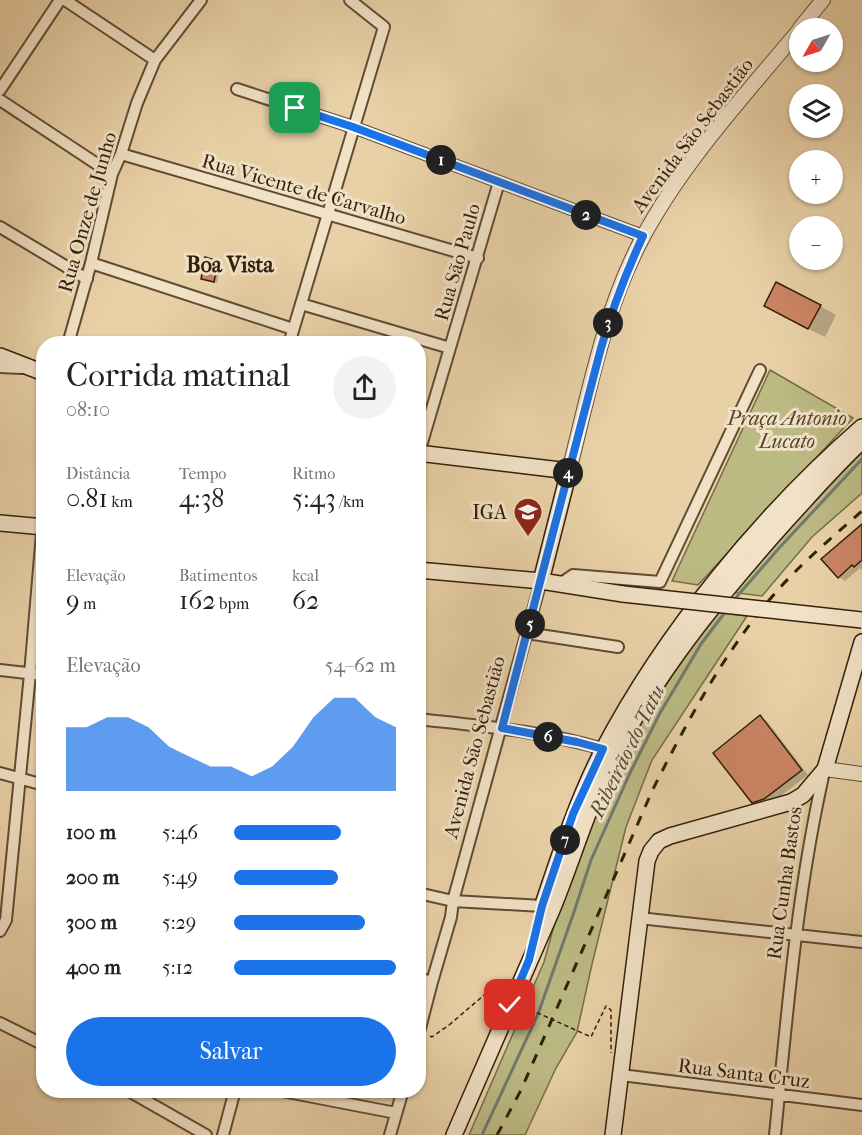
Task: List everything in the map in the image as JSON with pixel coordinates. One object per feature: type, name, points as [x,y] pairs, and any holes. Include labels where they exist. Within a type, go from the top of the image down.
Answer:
[{"type":"main road","points":[[0,356],[36,370]]},
{"type":"main road","points":[[547,908],[573,814],[603,749],[658,657],[715,581],[792,494],[862,427]]},
{"type":"main road","points":[[597,788],[639,712],[698,624],[770,539],[862,441]]},
{"type":"main road","points":[[426,455],[569,471]]},
{"type":"main road","name":"Avenida São Sebastião","points":[[541,581],[569,471]]},
{"type":"main road","points":[[0,523],[36,526]]},
{"type":"main road","points":[[426,571],[541,581],[623,594],[862,620]]},
{"type":"main road","name":"Rua Cunha Bastos","points":[[825,769],[862,642]]},
{"type":"main road","points":[[454,1135],[529,960],[547,908],[597,788],[606,761],[603,749]]},
{"type":"main road","points":[[613,1135],[639,918],[647,861],[651,851],[659,841],[670,836],[791,802],[802,795],[825,769]]},
{"type":"street","points":[[0,90],[60,0]]},
{"type":"street","points":[[65,0],[155,60]]},
{"type":"street","name":"Rua Onze de Junho","points":[[70,336],[87,279],[112,174],[121,154],[137,103],[155,60],[201,0]]},
{"type":"street","points":[[291,336],[384,27],[350,0]]},
{"type":"street","name":"Avenida São Sebastião","points":[[809,18],[823,0]]},
{"type":"street","name":"Avenida São Sebastião","points":[[569,471],[612,309],[643,236],[672,190],[715,132],[789,42]]},
{"type":"street","points":[[237,89],[353,127],[643,236]]},
{"type":"street","points":[[0,99],[112,174]]},
{"type":"street","name":"Rua Vicente de Carvalho","points":[[121,154],[478,258]]},
{"type":"street","name":"Rua São Paulo","points":[[426,430],[499,182]]},
{"type":"street","points":[[0,226],[87,279]]},
{"type":"street","points":[[91,263],[293,329]]},
{"type":"street","points":[[301,304],[409,336]]},
{"type":"street","points":[[426,341],[450,348]]},
{"type":"street","points":[[0,367],[28,368]]},
{"type":"street","points":[[560,584],[573,575],[660,582],[760,370]]},
{"type":"street","name":"Avenida São Sebastião","points":[[426,1006],[541,581]]},
{"type":"street","points":[[0,931],[20,778],[36,600]]},
{"type":"street","points":[[527,633],[618,647]]},
{"type":"street","points":[[0,670],[36,674]]},
{"type":"street","points":[[426,720],[502,728],[603,749]]},
{"type":"street","points":[[825,769],[862,774]]},
{"type":"street","name":"Rua Cunha Bastos","points":[[776,1135],[796,934],[814,815],[825,769]]},
{"type":"street","points":[[0,773],[36,783]]},
{"type":"street","points":[[791,802],[803,803],[810,807],[814,815]]},
{"type":"street","points":[[426,894],[453,901],[547,908]]},
{"type":"street","points":[[639,918],[862,942]]},
{"type":"street","points":[[426,980],[432,982]]},
{"type":"street","points":[[0,1023],[36,1041]]},
{"type":"street","name":"Rua Santa Cruz","points":[[621,1075],[862,1105]]},
{"type":"street","points":[[141,1098],[206,1135]]},
{"type":"street","points":[[223,1135],[235,1098]]},
{"type":"street","points":[[318,1098],[396,1113]]},
{"type":"street","points":[[390,1135],[401,1098]]},
{"type":"path","points":[[426,1036],[432,1037],[449,1025],[489,991],[591,1037],[606,1006],[611,1010],[611,1053]]},
{"type":"green space","name":"Praça Antonio Lucato","points":[[770,370],[853,418],[698,585],[672,581]]},
{"type":"green space","points":[[862,447],[862,493],[812,537],[762,596],[729,592]]},
{"type":"green space","points":[[715,612],[747,616],[652,760],[626,827],[577,1032],[556,1068],[525,1135],[469,1135],[544,962],[562,897],[608,779],[637,728]]},
{"type":"building","points":[[205,257],[218,261],[214,282],[201,279]]},
{"type":"building","points":[[776,282],[821,305],[808,329],[764,306]]},
{"type":"building","points":[[862,524],[862,560],[854,567],[852,565],[838,578],[821,559]]},
{"type":"building","points":[[760,715],[802,770],[764,799],[752,803],[713,753]]},
{"type":"waterway","name":"Ribeirão do Tatu","points":[[733,601],[862,459]]},
{"type":"waterway","name":"Ribeirão do Tatu","points":[[482,1135],[538,1014],[591,860],[630,773],[660,713],[701,644],[726,611]]},
{"type":"railway","points":[[497,1135],[521,1090],[653,789],[697,706],[730,653],[767,602],[806,561],[862,511]]},
{"type":"place","name":"IGA","points":[[528,538]]},
{"type":"district","name":"Boa Vista","points":[[230,264]]},
{"type":"route","points":[[295,108],[353,127],[643,236],[612,309],[502,728],[603,749],[573,814],[542,906],[529,960],[510,1005]]}]
